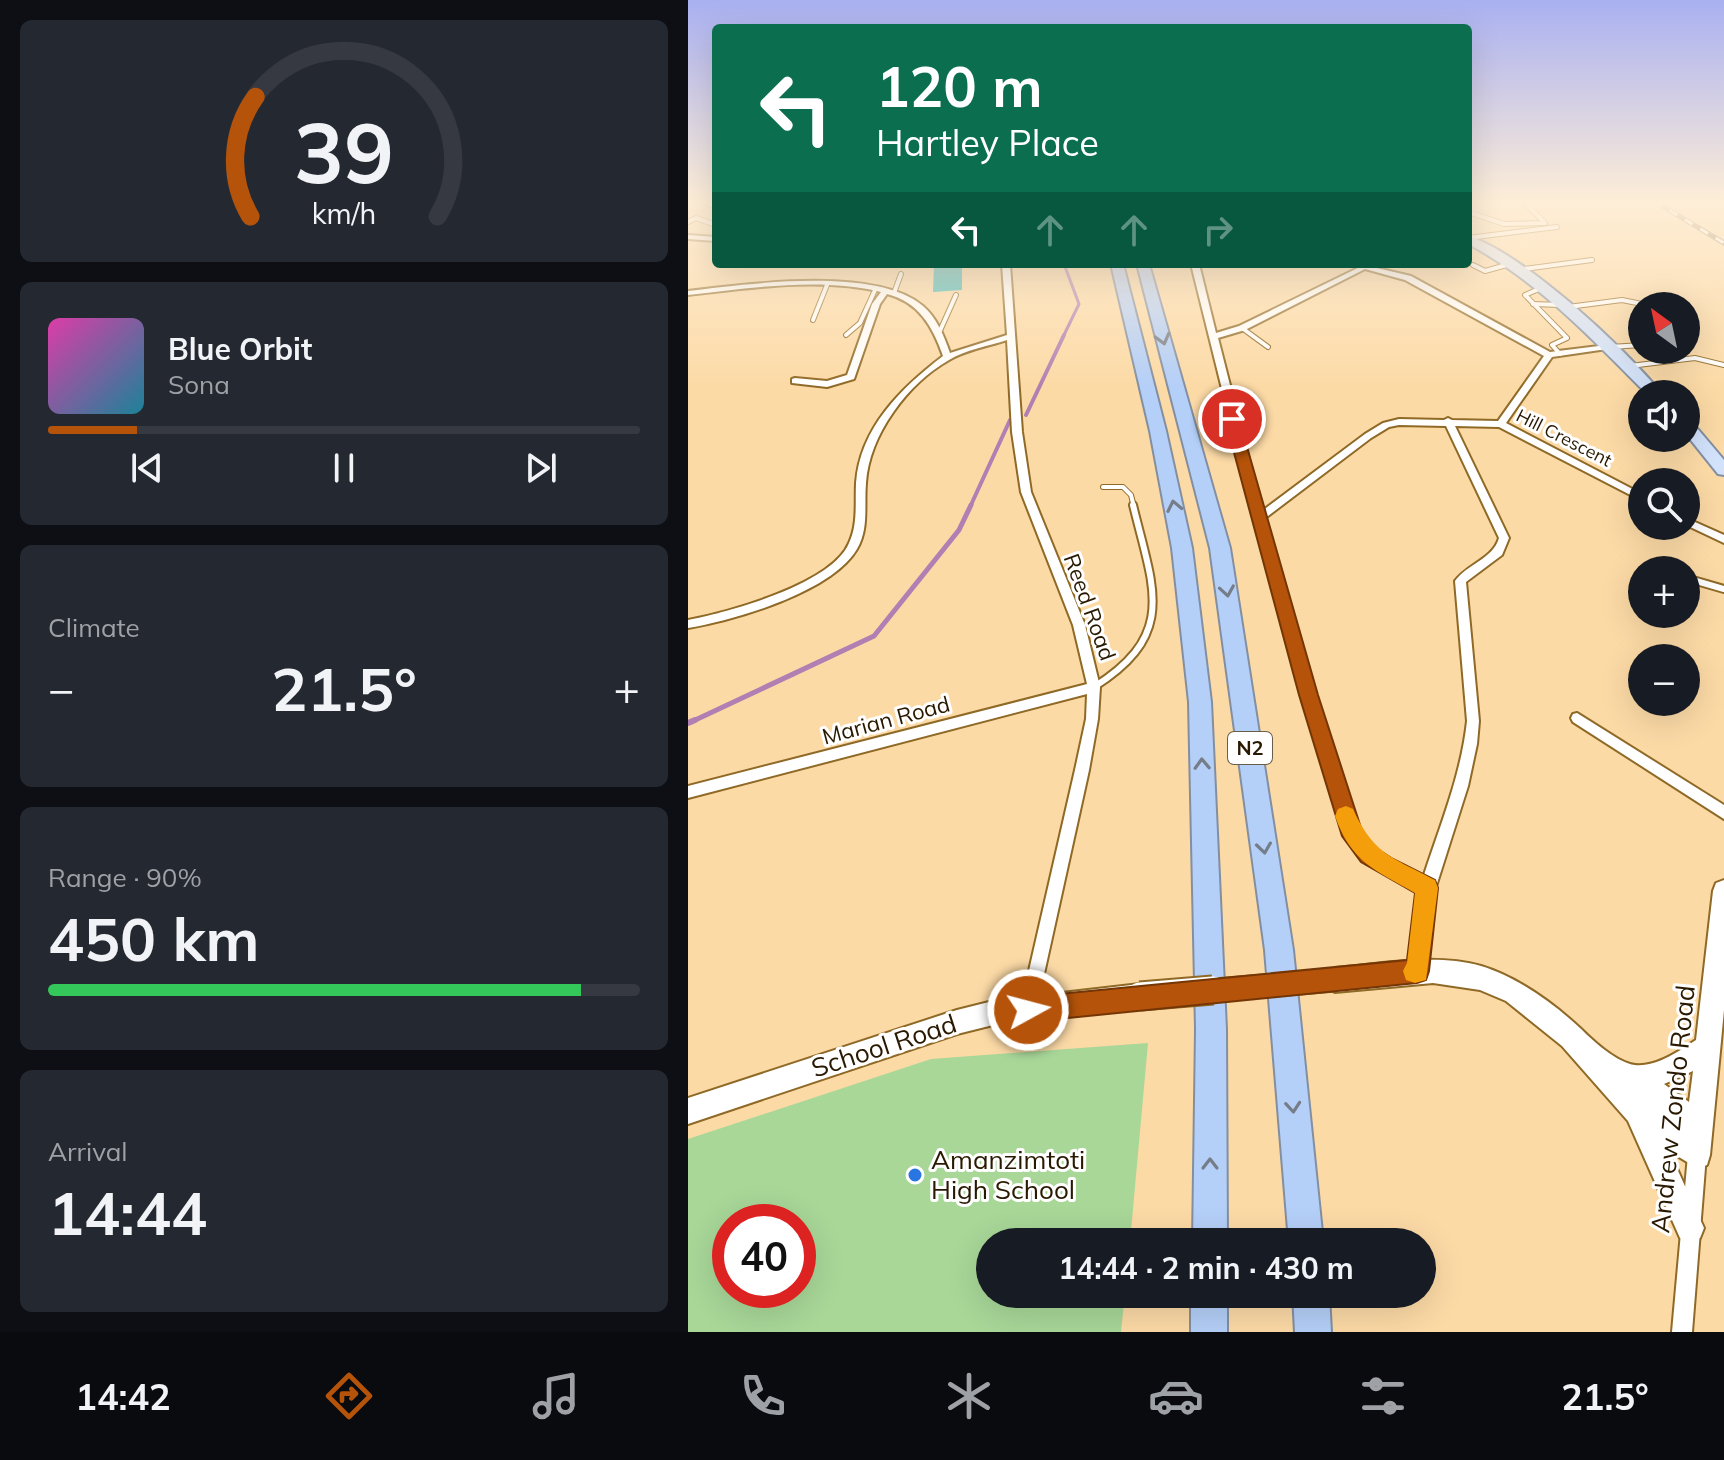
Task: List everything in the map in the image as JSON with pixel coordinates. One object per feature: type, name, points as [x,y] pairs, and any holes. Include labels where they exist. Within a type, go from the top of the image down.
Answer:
[{"type":"highway","name":"N2","points":[[1118,268],[1158,431],[1182,548],[1200,702],[1211,1029],[1210,1228]]},
{"type":"highway","name":"N2","points":[[1144,268],[1220,548],[1279,950],[1305,1228]]},
{"type":"highway","points":[[1209,1308],[1209,1332]]},
{"type":"highway","points":[[1312,1308],[1313,1332]]},
{"type":"main road","points":[[1513,263],[1545,288],[1640,380]]},
{"type":"main road","points":[[1700,434],[1724,452]]},
{"type":"main road","points":[[1700,441],[1724,470]]},
{"type":"street","name":"Reed Road","points":[[1006,268],[1017,432],[1026,492],[1079,625],[1094,687],[1092,719],[1082,770],[1028,1010]]},
{"type":"street","points":[[1196,268],[1225,394],[1259,518],[1308,695],[1353,836],[1368,855],[1427,888]]},
{"type":"street","points":[[1213,337],[1242,328],[1358,268]]},
{"type":"street","points":[[1374,268],[1408,278],[1549,355],[1607,347]]},
{"type":"street","points":[[688,293],[776,283],[890,292],[915,304],[930,318],[947,357]]},
{"type":"street","points":[[795,381],[835,383],[851,377],[876,304],[890,292]]},
{"type":"street","points":[[688,624],[733,615],[784,595],[847,557],[857,533],[863,459],[873,431],[918,380],[947,357],[1011,336]]},
{"type":"street","points":[[1501,424],[1549,355]]},
{"type":"street","name":"Hill Crescent","points":[[1259,518],[1386,425],[1410,421],[1501,424],[1628,491]]},
{"type":"street","points":[[1417,971],[1427,888],[1461,796],[1470,753],[1473,721],[1459,599],[1463,576],[1495,555],[1504,545],[1504,538],[1448,421]]},
{"type":"street","points":[[1700,528],[1724,539]]},
{"type":"street","name":"Marian Road","points":[[688,792],[1094,687]]},
{"type":"street","points":[[1577,718],[1724,813]]},
{"type":"street","name":"Andrew Zondo Road","points":[[1682,1332],[1724,891]]},
{"type":"street","name":"School Road","points":[[688,1111],[957,1022],[993,1013],[1140,996],[1417,971],[1458,973],[1481,978],[1514,993],[1557,1023],[1637,1111],[1697,1155]]},
{"type":"street","points":[[1633,1078],[1672,1070],[1709,1046]]},
{"type":"street","name":"School Road","points":[[1586,1053],[1633,1078],[1701,1126]]},
{"type":"street","points":[[1637,1111],[1690,1228]]},
{"type":"lane","points":[[1473,265],[1485,271],[1553,263]]},
{"type":"lane","points":[[890,292],[901,274]]},
{"type":"lane","points":[[813,320],[827,285]]},
{"type":"lane","points":[[1545,288],[1526,293],[1567,338],[1552,345],[1560,354]]},
{"type":"lane","points":[[846,335],[860,323],[875,290]]},
{"type":"lane","points":[[939,333],[956,295]]},
{"type":"lane","points":[[1533,304],[1563,306],[1628,301]]},
{"type":"lane","points":[[1242,328],[1268,347]]},
{"type":"lane","points":[[1607,347],[1628,346]]},
{"type":"lane","points":[[1626,366],[1695,358],[1724,365]]},
{"type":"lane","points":[[1094,687],[1118,672],[1138,651],[1149,634],[1152,616],[1147,572],[1131,495],[1123,487],[1103,487]]},
{"type":"lane","points":[[1700,582],[1724,589]]},
{"type":"green space","name":"Amanzimtoti High School","points":[[1148,1043],[1131,1228],[976,1228],[976,1308],[1124,1308],[1121,1332],[688,1332],[688,1139],[931,1059]]},
{"type":"building","points":[[934,268],[962,268],[962,290],[933,292]]},
{"type":"waterway","points":[[1063,337],[1079,304],[1066,268]]},
{"type":"waterway","points":[[1026,415],[1064,335]]},
{"type":"waterway","points":[[970,507],[1010,420]]},
{"type":"waterway","points":[[691,722],[874,636],[959,530],[971,505]]},
{"type":"waterway","points":[[688,723],[695,720]]},
{"type":"slow traffic","points":[[1346,816],[1358,845],[1368,855],[1427,888],[1415,971]]},
{"type":"place","name":"Amanzimtoti High School","points":[[915,1175]]},
{"type":"route","points":[[1028,1010],[1140,996],[1417,971],[1427,888],[1368,855],[1353,836],[1308,695],[1232,419]]}]
